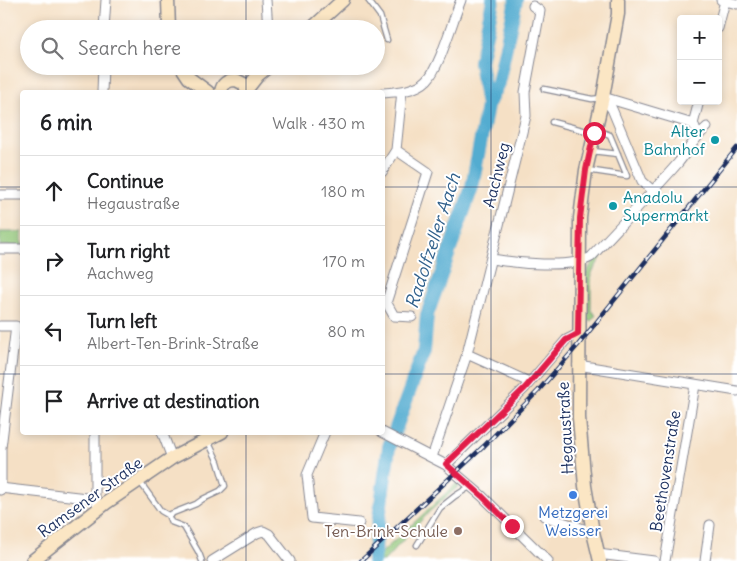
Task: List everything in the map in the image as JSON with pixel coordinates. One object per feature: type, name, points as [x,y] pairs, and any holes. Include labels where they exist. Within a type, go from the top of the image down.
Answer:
[{"type":"main road","points":[[168,0],[169,20]]},
{"type":"main road","points":[[321,20],[343,0]]},
{"type":"main road","name":"Hegaustraße","points":[[599,558],[585,486],[579,418],[580,218],[586,170],[603,97],[618,14],[618,0]]},
{"type":"main road","points":[[187,75],[204,90]]},
{"type":"main road","points":[[222,90],[227,82],[232,80],[245,88],[258,75]]},
{"type":"main road","name":"Ramsener Straße","points":[[32,561],[45,556],[97,503],[139,480],[172,458],[216,435]]},
{"type":"street","points":[[105,20],[106,0]]},
{"type":"street","points":[[266,0],[267,20]]},
{"type":"street","points":[[385,93],[402,91],[426,81],[434,71],[461,0]]},
{"type":"street","points":[[720,15],[723,0],[737,4]]},
{"type":"street","name":"Aachweg","points":[[432,457],[467,354],[526,116],[525,92],[540,11],[533,6]]},
{"type":"street","points":[[102,90],[103,75]]},
{"type":"street","points":[[385,167],[396,150],[402,91]]},
{"type":"street","points":[[603,97],[693,124]]},
{"type":"street","points":[[603,97],[612,109],[642,181],[653,191]]},
{"type":"street","points":[[698,105],[693,124],[698,134]]},
{"type":"street","points":[[492,259],[548,264],[579,262],[591,257],[680,161],[698,134],[707,127]]},
{"type":"street","points":[[385,297],[428,172],[396,150]]},
{"type":"street","points":[[0,195],[20,195]]},
{"type":"street","points":[[0,249],[20,249]]},
{"type":"street","points":[[385,302],[394,316],[412,317]]},
{"type":"street","points":[[0,326],[16,326],[0,448],[0,488],[97,503],[96,435]]},
{"type":"street","points":[[446,464],[529,382],[566,340],[578,334]]},
{"type":"street","points":[[467,354],[529,382]]},
{"type":"street","points":[[578,365],[737,391]]},
{"type":"street","name":"Beethovenstraße","points":[[665,561],[695,385]]},
{"type":"street","points":[[385,434],[446,464],[548,561]]},
{"type":"street","points":[[163,435],[172,458]]},
{"type":"street","points":[[324,435],[307,475],[312,518],[359,523]]},
{"type":"street","points":[[544,516],[593,532]]},
{"type":"street","points":[[705,561],[710,526]]},
{"type":"street","points":[[212,561],[263,531],[269,534],[290,561]]},
{"type":"street","points":[[599,558],[654,561]]},
{"type":"lane","points":[[368,0],[381,20]]},
{"type":"lane","points":[[385,33],[387,40]]},
{"type":"lane","points":[[544,89],[592,100],[603,97]]},
{"type":"lane","points":[[552,122],[610,135],[627,176],[586,170]]},
{"type":"lane","points":[[590,151],[618,154]]},
{"type":"lane","points":[[168,515],[196,504],[202,499],[220,491],[225,486],[218,462],[207,440]]},
{"type":"lane","points":[[139,480],[160,511],[168,515],[172,522],[184,527],[199,552],[202,561]]},
{"type":"lane","points":[[417,545],[440,508],[471,486]]},
{"type":"green space","points":[[0,232],[20,232],[20,246],[0,246]]},
{"type":"green space","points":[[597,255],[601,255],[601,258],[591,274],[591,311],[596,315],[591,321],[585,320],[585,275]]},
{"type":"green space","points":[[458,482],[460,485],[430,511],[384,561],[377,561],[378,556]]},
{"type":"waterway","name":"Radolfzeller Aach","points":[[373,561],[389,447],[424,351],[427,315],[472,187],[487,106],[480,62],[493,0]]},
{"type":"waterway","name":"Radolfzeller Aach","points":[[487,106],[498,83],[516,0]]},
{"type":"railway","points":[[361,561],[484,446],[538,391],[578,345],[737,148]]},
{"type":"place","name":"Alter Bahnhof","points":[[715,140]]},
{"type":"place","name":"Anadolu Supermarkt","points":[[613,206]]},
{"type":"place","name":"Metzgerei Weisser","points":[[573,495]]},
{"type":"place","name":"Ten-Brink-Schule","points":[[458,531]]},
{"type":"route","points":[[512,526],[446,464],[525,388],[566,340],[578,334],[580,218],[586,170],[594,133]]}]
